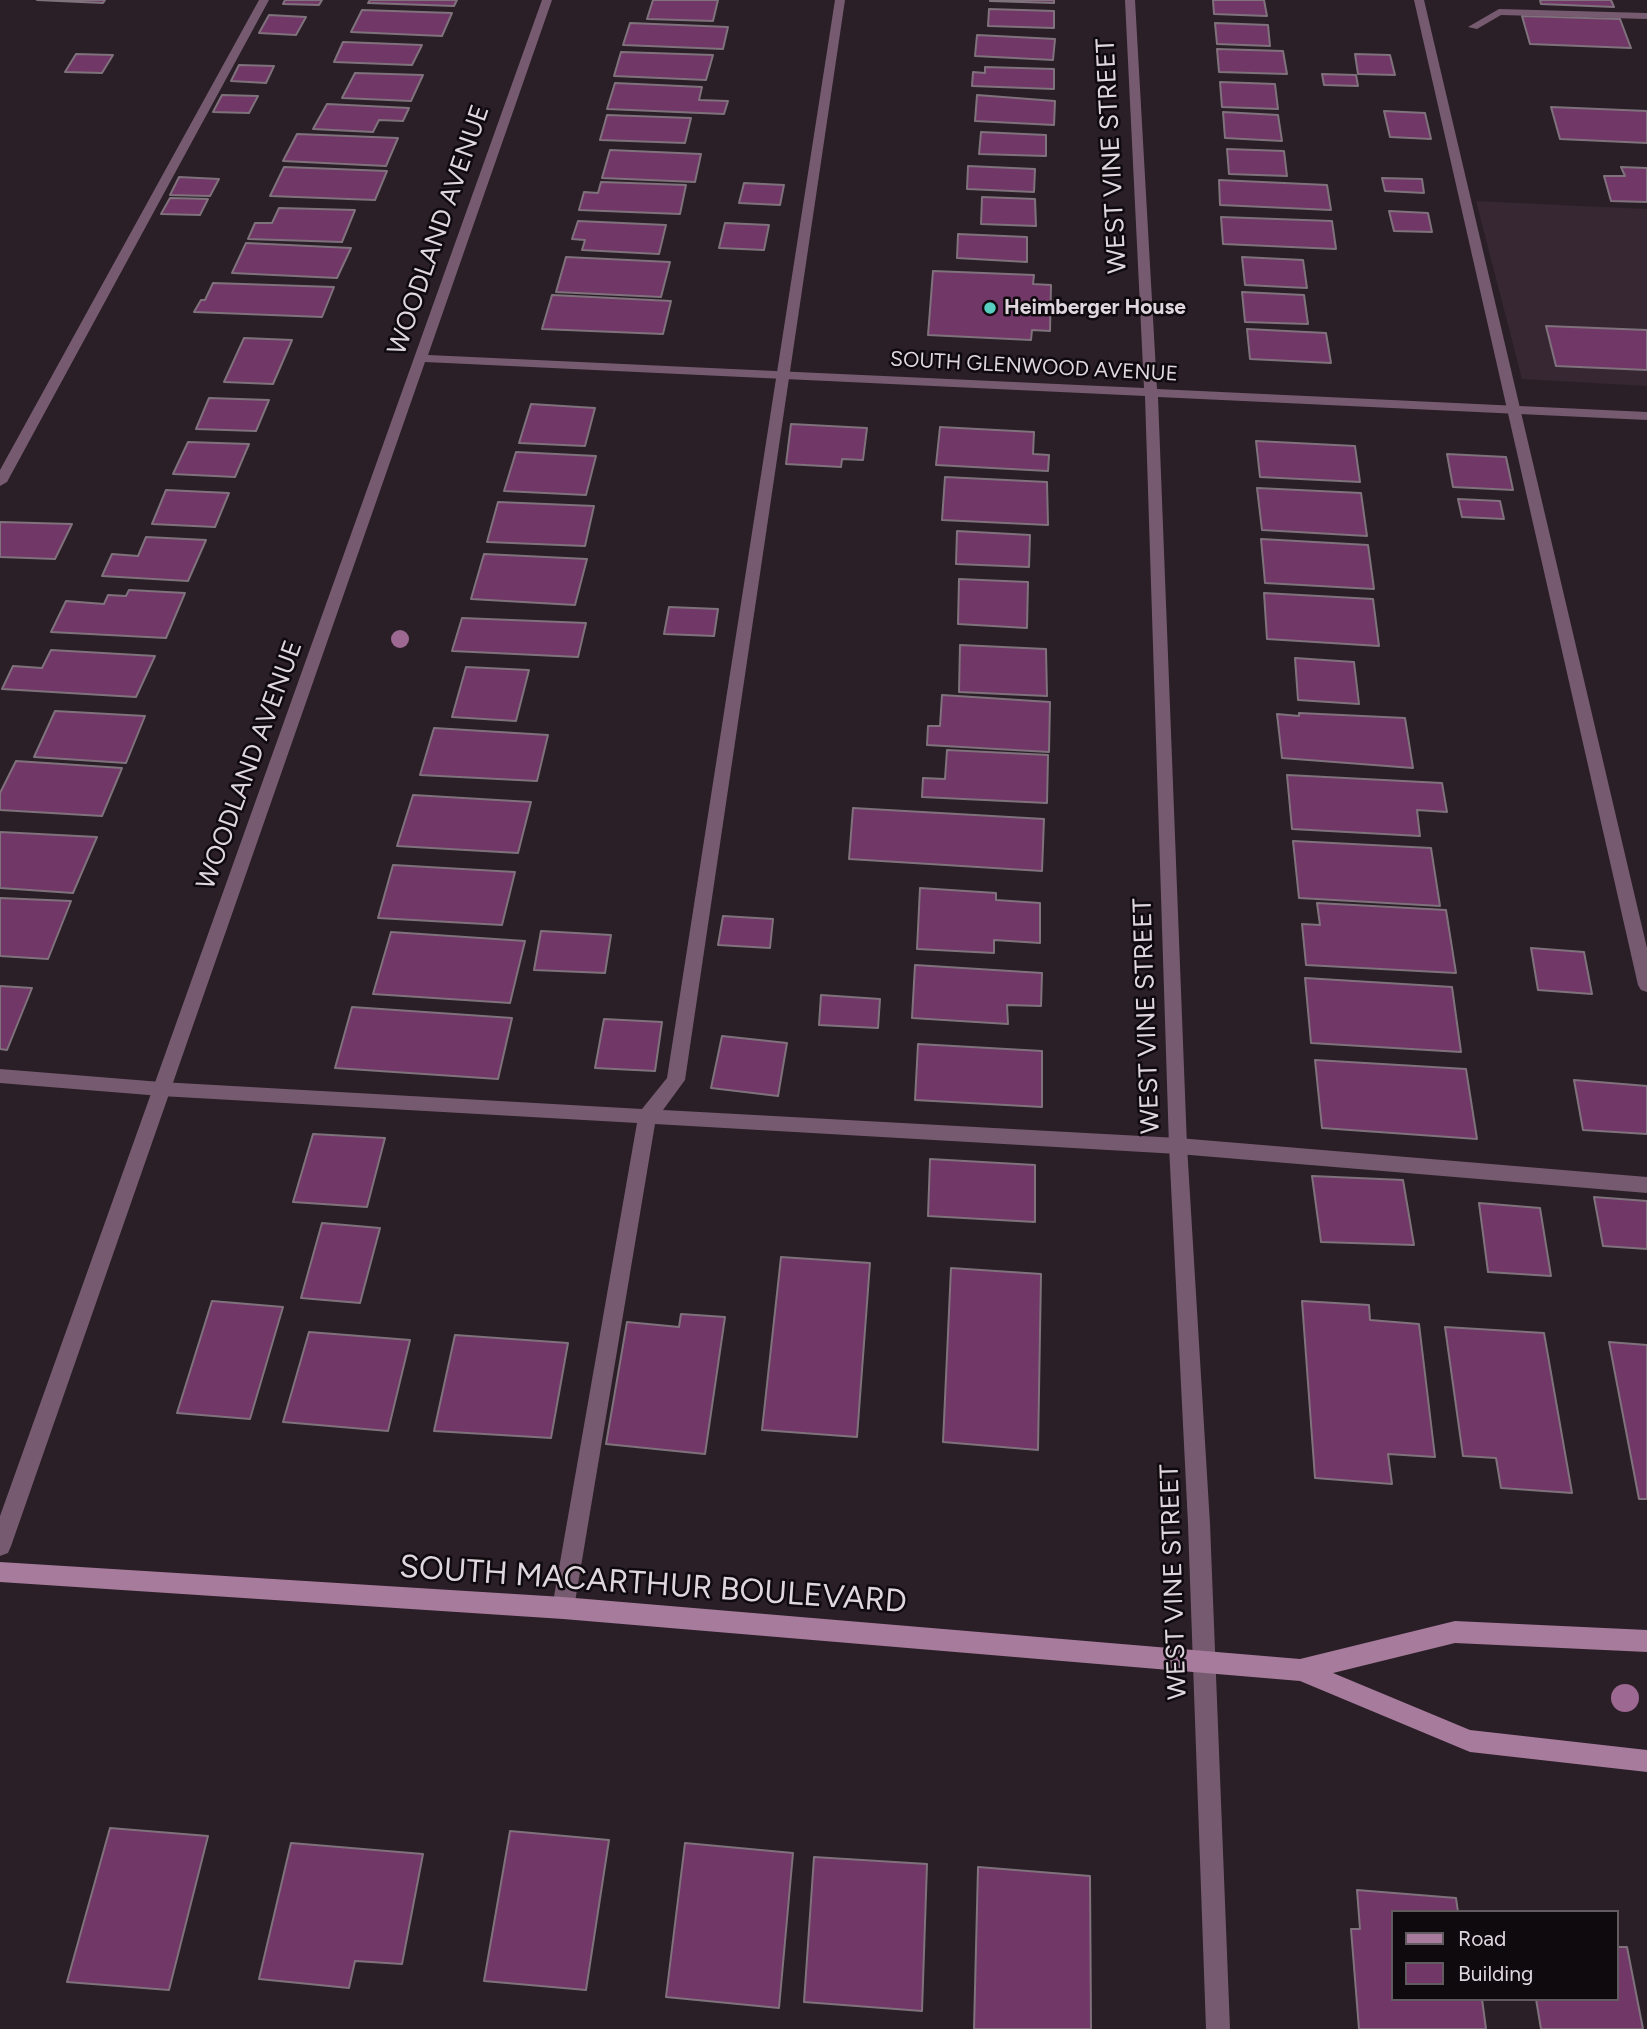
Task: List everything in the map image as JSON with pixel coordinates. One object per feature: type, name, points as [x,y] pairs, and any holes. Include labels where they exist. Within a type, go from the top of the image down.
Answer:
[{"type":"main road","name":"SOUTH MACARTHUR BOULEVARD","points":[[0,1572],[563,1608],[1300,1670],[1470,1741],[1647,1761]]},
{"type":"main road","name":"SOUTH MACARTHUR BOULEVARD","points":[[1300,1670],[1455,1632],[1647,1641]]},
{"type":"street","points":[[0,482],[264,0]]},
{"type":"street","name":"WOODLAND AVENUE","points":[[0,1546],[547,0]]},
{"type":"street","points":[[563,1608],[647,1116],[676,1080],[840,0]]},
{"type":"street","name":"WEST VINE STREET","points":[[1130,0],[1152,393],[1178,1146],[1205,1660],[1218,2029]]},
{"type":"street","points":[[1419,0],[1647,985]]},
{"type":"street","points":[[1473,27],[1499,12],[1647,16]]},
{"type":"street","name":"SOUTH GLENWOOD AVENUE","points":[[420,358],[1647,416]]},
{"type":"street","points":[[0,1076],[160,1089],[1178,1146],[1647,1185]]},
{"type":"shaded area","points":[[1476,201],[1647,209],[1647,386],[1522,379]]},
{"type":"building","points":[[37,0],[105,0],[103,3]]},
{"type":"building","points":[[285,0],[322,0],[319,5],[283,4]]},
{"type":"building","points":[[370,0],[457,0],[454,6],[368,3]]},
{"type":"building","points":[[653,0],[718,0],[713,21],[647,19]]},
{"type":"building","points":[[990,0],[1054,0],[1054,3],[990,1]]},
{"type":"building","points":[[1213,0],[1264,0],[1267,16],[1214,14]]},
{"type":"building","points":[[1540,0],[1611,0],[1614,7],[1541,4]]},
{"type":"building","points":[[989,9],[1054,11],[1054,28],[988,26]]},
{"type":"building","points":[[362,10],[452,13],[442,36],[351,32]]},
{"type":"building","points":[[269,15],[306,17],[296,35],[259,33]]},
{"type":"building","points":[[1522,16],[1620,19],[1631,48],[1530,44]]},
{"type":"building","points":[[630,23],[728,27],[723,49],[623,45]]},
{"type":"building","points":[[1215,23],[1268,25],[1270,46],[1217,44]]},
{"type":"building","points":[[977,35],[1055,39],[1053,60],[975,56]]},
{"type":"building","points":[[343,42],[422,45],[412,65],[334,62]]},
{"type":"building","points":[[1217,49],[1283,51],[1287,74],[1219,72]]},
{"type":"building","points":[[621,52],[713,55],[706,80],[614,76]]},
{"type":"building","points":[[76,54],[113,55],[102,73],[65,72]]},
{"type":"building","points":[[1355,54],[1390,55],[1395,75],[1358,74]]},
{"type":"building","points":[[239,65],[274,66],[266,83],[231,81]]},
{"type":"building","points":[[985,67],[1054,69],[1054,89],[972,86],[973,72],[985,73]]},
{"type":"building","points":[[355,73],[423,75],[411,101],[342,98]]},
{"type":"building","points":[[1322,74],[1356,75],[1358,86],[1324,85]]},
{"type":"building","points":[[1220,82],[1275,84],[1278,109],[1222,107]]},
{"type":"building","points":[[615,83],[702,87],[699,100],[728,101],[724,114],[607,109]]},
{"type":"building","points":[[222,95],[258,96],[249,113],[213,112]]},
{"type":"building","points":[[977,95],[1055,101],[1054,125],[975,121]]},
{"type":"building","points":[[327,104],[409,108],[403,121],[379,120],[373,132],[313,129]]},
{"type":"building","points":[[1551,107],[1647,111],[1647,143],[1560,139]]},
{"type":"building","points":[[1384,111],[1425,113],[1431,139],[1390,137]]},
{"type":"building","points":[[1223,112],[1278,115],[1282,141],[1225,138]]},
{"type":"building","points":[[607,115],[691,118],[685,143],[600,140]]},
{"type":"building","points":[[981,132],[1046,135],[1046,156],[979,154]]},
{"type":"building","points":[[297,134],[398,138],[386,166],[283,161]]},
{"type":"building","points":[[1227,149],[1284,151],[1287,176],[1229,174]]},
{"type":"building","points":[[610,150],[701,154],[695,182],[602,178]]},
{"type":"building","points":[[968,166],[1035,169],[1034,192],[967,189]]},
{"type":"building","points":[[284,167],[387,171],[375,200],[270,196]]},
{"type":"building","points":[[1621,167],[1647,168],[1647,202],[1611,201],[1604,176],[1625,176]]},
{"type":"building","points":[[179,177],[219,179],[210,196],[170,195]]},
{"type":"building","points":[[1382,178],[1422,179],[1424,193],[1385,191]]},
{"type":"building","points":[[1219,180],[1327,185],[1331,210],[1220,205]]},
{"type":"building","points":[[601,182],[686,185],[680,214],[579,210],[584,192],[598,193]]},
{"type":"building","points":[[744,183],[784,185],[780,205],[739,203]]},
{"type":"building","points":[[982,197],[1035,199],[1036,226],[981,224]]},
{"type":"building","points":[[170,198],[208,199],[200,215],[161,214]]},
{"type":"building","points":[[279,208],[355,210],[342,242],[248,239],[255,223],[272,223]]},
{"type":"building","points":[[1389,211],[1428,213],[1432,232],[1394,231]]},
{"type":"building","points":[[1221,217],[1332,221],[1336,249],[1223,244]]},
{"type":"building","points":[[578,221],[666,225],[659,254],[582,250],[585,240],[572,239]]},
{"type":"building","points":[[725,223],[769,225],[764,250],[719,248]]},
{"type":"building","points":[[958,234],[1027,237],[1027,262],[957,258]]},
{"type":"building","points":[[246,243],[351,248],[337,278],[232,273]]},
{"type":"building","points":[[566,257],[670,262],[661,297],[556,292]]},
{"type":"building","points":[[1242,257],[1303,260],[1307,288],[1245,285]]},
{"type":"building","name":"Heimberger House","points":[[933,271],[1034,275],[1033,284],[1051,285],[1050,331],[1032,330],[1031,340],[928,335]]},
{"type":"building","points":[[213,283],[334,287],[322,317],[194,312],[201,300],[205,300]]},
{"type":"building","points":[[1242,292],[1304,295],[1308,324],[1245,322]]},
{"type":"building","points":[[552,295],[671,301],[663,334],[542,329]]},
{"type":"building","points":[[1546,326],[1647,330],[1647,370],[1556,366]]},
{"type":"building","points":[[1247,329],[1326,333],[1331,363],[1250,359]]},
{"type":"building","points":[[244,338],[292,340],[273,384],[224,382]]},
{"type":"building","points":[[209,398],[269,400],[256,431],[196,429]]},
{"type":"building","points":[[531,404],[595,408],[585,446],[519,443]]},
{"type":"building","points":[[791,424],[867,428],[863,460],[842,459],[841,467],[786,464]]},
{"type":"building","points":[[940,427],[1034,432],[1033,454],[1049,455],[1048,471],[936,465]]},
{"type":"building","points":[[1256,441],[1355,446],[1360,482],[1260,477]]},
{"type":"building","points":[[188,442],[249,444],[235,477],[173,474]]},
{"type":"building","points":[[516,452],[596,456],[586,495],[504,491]]},
{"type":"building","points":[[1447,454],[1506,457],[1513,490],[1453,487]]},
{"type":"building","points":[[945,477],[1047,482],[1048,525],[942,520]]},
{"type":"building","points":[[1257,488],[1361,493],[1367,536],[1262,530]]},
{"type":"building","points":[[166,490],[229,493],[215,527],[152,524]]},
{"type":"building","points":[[1458,499],[1500,501],[1504,519],[1462,517]]},
{"type":"building","points":[[498,502],[594,506],[585,546],[487,542]]},
{"type":"building","points":[[0,522],[72,524],[55,559],[0,557]]},
{"type":"building","points":[[957,531],[1030,535],[1029,567],[956,564]]},
{"type":"building","points":[[146,537],[206,540],[188,581],[102,576],[112,554],[138,556]]},
{"type":"building","points":[[1261,539],[1368,545],[1374,589],[1265,583]]},
{"type":"building","points":[[484,554],[587,559],[575,605],[471,599]]},
{"type":"building","points":[[959,579],[1028,582],[1027,628],[958,624]]},
{"type":"building","points":[[129,590],[185,593],[166,638],[51,632],[66,601],[104,604],[108,595],[126,596]]},
{"type":"building","points":[[1264,593],[1373,599],[1379,646],[1267,639]]},
{"type":"building","points":[[669,607],[718,609],[714,636],[664,634]]},
{"type":"building","points":[[462,618],[586,623],[578,657],[452,651]]},
{"type":"building","points":[[960,645],[1046,649],[1047,696],[959,692]]},
{"type":"building","points":[[51,650],[155,656],[136,697],[2,689],[13,666],[42,668]]},
{"type":"building","points":[[1295,658],[1354,662],[1359,704],[1298,700]]},
{"type":"building","points":[[466,667],[529,670],[516,721],[452,717]]},
{"type":"building","points":[[942,695],[1050,702],[1049,752],[927,745],[928,726],[940,726]]},
{"type":"building","points":[[55,711],[145,716],[126,763],[34,757]]},
{"type":"building","points":[[1299,713],[1405,718],[1413,768],[1282,758],[1277,714],[1299,716]]},
{"type":"building","points":[[434,728],[548,735],[537,781],[420,775]]},
{"type":"building","points":[[947,750],[1048,755],[1047,803],[922,797],[923,778],[945,779]]},
{"type":"building","points":[[16,761],[122,768],[102,816],[0,810],[0,793]]},
{"type":"building","points":[[1287,775],[1442,783],[1447,812],[1417,810],[1420,836],[1292,829]]},
{"type":"building","points":[[413,795],[531,802],[518,853],[397,846]]},
{"type":"building","points":[[853,808],[1044,819],[1042,871],[849,859]]},
{"type":"building","points":[[0,832],[97,837],[73,893],[0,888]]},
{"type":"building","points":[[1293,841],[1431,848],[1440,906],[1299,898]]},
{"type":"building","points":[[393,865],[515,872],[502,925],[378,918]]},
{"type":"building","points":[[920,888],[996,893],[996,900],[1040,903],[1040,943],[994,940],[994,953],[917,949]]},
{"type":"building","points":[[0,898],[71,901],[48,959],[0,956]]},
{"type":"building","points":[[1317,903],[1446,910],[1456,973],[1306,965],[1302,924],[1320,925]]},
{"type":"building","points":[[723,916],[773,919],[770,948],[718,945]]},
{"type":"building","points":[[541,931],[611,935],[605,973],[534,970]]},
{"type":"building","points":[[391,932],[525,941],[510,1003],[373,994]]},
{"type":"building","points":[[1531,948],[1584,952],[1592,994],[1538,990]]},
{"type":"building","points":[[915,965],[1042,973],[1041,1006],[1007,1005],[1008,1024],[912,1018]]},
{"type":"building","points":[[1305,978],[1452,987],[1461,1052],[1311,1043]]},
{"type":"building","points":[[0,986],[32,988],[7,1050],[0,1049]]},
{"type":"building","points":[[821,995],[880,999],[878,1028],[819,1025]]},
{"type":"building","points":[[352,1007],[512,1018],[498,1079],[335,1068]]},
{"type":"building","points":[[604,1019],[662,1022],[655,1071],[595,1068]]},
{"type":"building","points":[[722,1036],[787,1043],[778,1096],[711,1088]]},
{"type":"building","points":[[918,1044],[1042,1051],[1042,1107],[915,1100]]},
{"type":"building","points":[[1315,1060],[1466,1069],[1477,1139],[1322,1128]]},
{"type":"building","points":[[1574,1080],[1647,1086],[1647,1134],[1583,1130]]},
{"type":"building","points":[[313,1134],[385,1138],[367,1207],[293,1202]]},
{"type":"building","points":[[930,1159],[1035,1165],[1035,1222],[928,1216]]},
{"type":"building","points":[[1312,1176],[1403,1180],[1414,1245],[1321,1242]]},
{"type":"building","points":[[1594,1197],[1647,1201],[1647,1249],[1603,1246]]},
{"type":"building","points":[[1479,1203],[1540,1208],[1551,1276],[1488,1272]]},
{"type":"building","points":[[322,1223],[380,1228],[360,1303],[301,1298]]},
{"type":"building","points":[[781,1257],[870,1263],[857,1437],[762,1430]]},
{"type":"building","points":[[951,1268],[1041,1274],[1038,1450],[943,1442]]},
{"type":"building","points":[[212,1301],[283,1307],[250,1419],[177,1413]]},
{"type":"building","points":[[1302,1301],[1369,1305],[1370,1320],[1419,1324],[1435,1457],[1388,1454],[1392,1484],[1315,1478]]},
{"type":"building","points":[[681,1314],[725,1317],[705,1454],[606,1444],[627,1322],[679,1327]]},
{"type":"building","points":[[1445,1327],[1544,1333],[1572,1493],[1501,1488],[1496,1458],[1463,1456]]},
{"type":"building","points":[[309,1332],[410,1340],[388,1431],[283,1422]]},
{"type":"building","points":[[455,1335],[568,1343],[551,1438],[434,1431]]},
{"type":"building","points":[[1609,1342],[1647,1345],[1647,1499],[1639,1499]]},
{"type":"building","points":[[110,1828],[208,1836],[169,1990],[67,1982]]},
{"type":"building","points":[[510,1831],[609,1840],[586,1990],[484,1981]]},
{"type":"building","points":[[291,1843],[423,1854],[402,1964],[355,1961],[349,1988],[259,1979]]},
{"type":"building","points":[[685,1843],[793,1853],[779,2008],[666,1997]]},
{"type":"building","points":[[814,1857],[927,1864],[922,2011],[804,2002]]},
{"type":"building","points":[[978,1867],[1090,1876],[1091,2029],[974,2029]]},
{"type":"building","points":[[1357,1890],[1456,1898],[1458,1910],[1392,1910],[1392,2001],[1482,2001],[1486,2029],[1359,2029],[1351,1929],[1360,1929]]},
{"type":"building","points":[[1619,1947],[1627,1947],[1643,2029],[1541,2029],[1536,2001],[1619,2001]]},
{"type":"place","name":"Heimberger House","points":[[990,308]]}]
